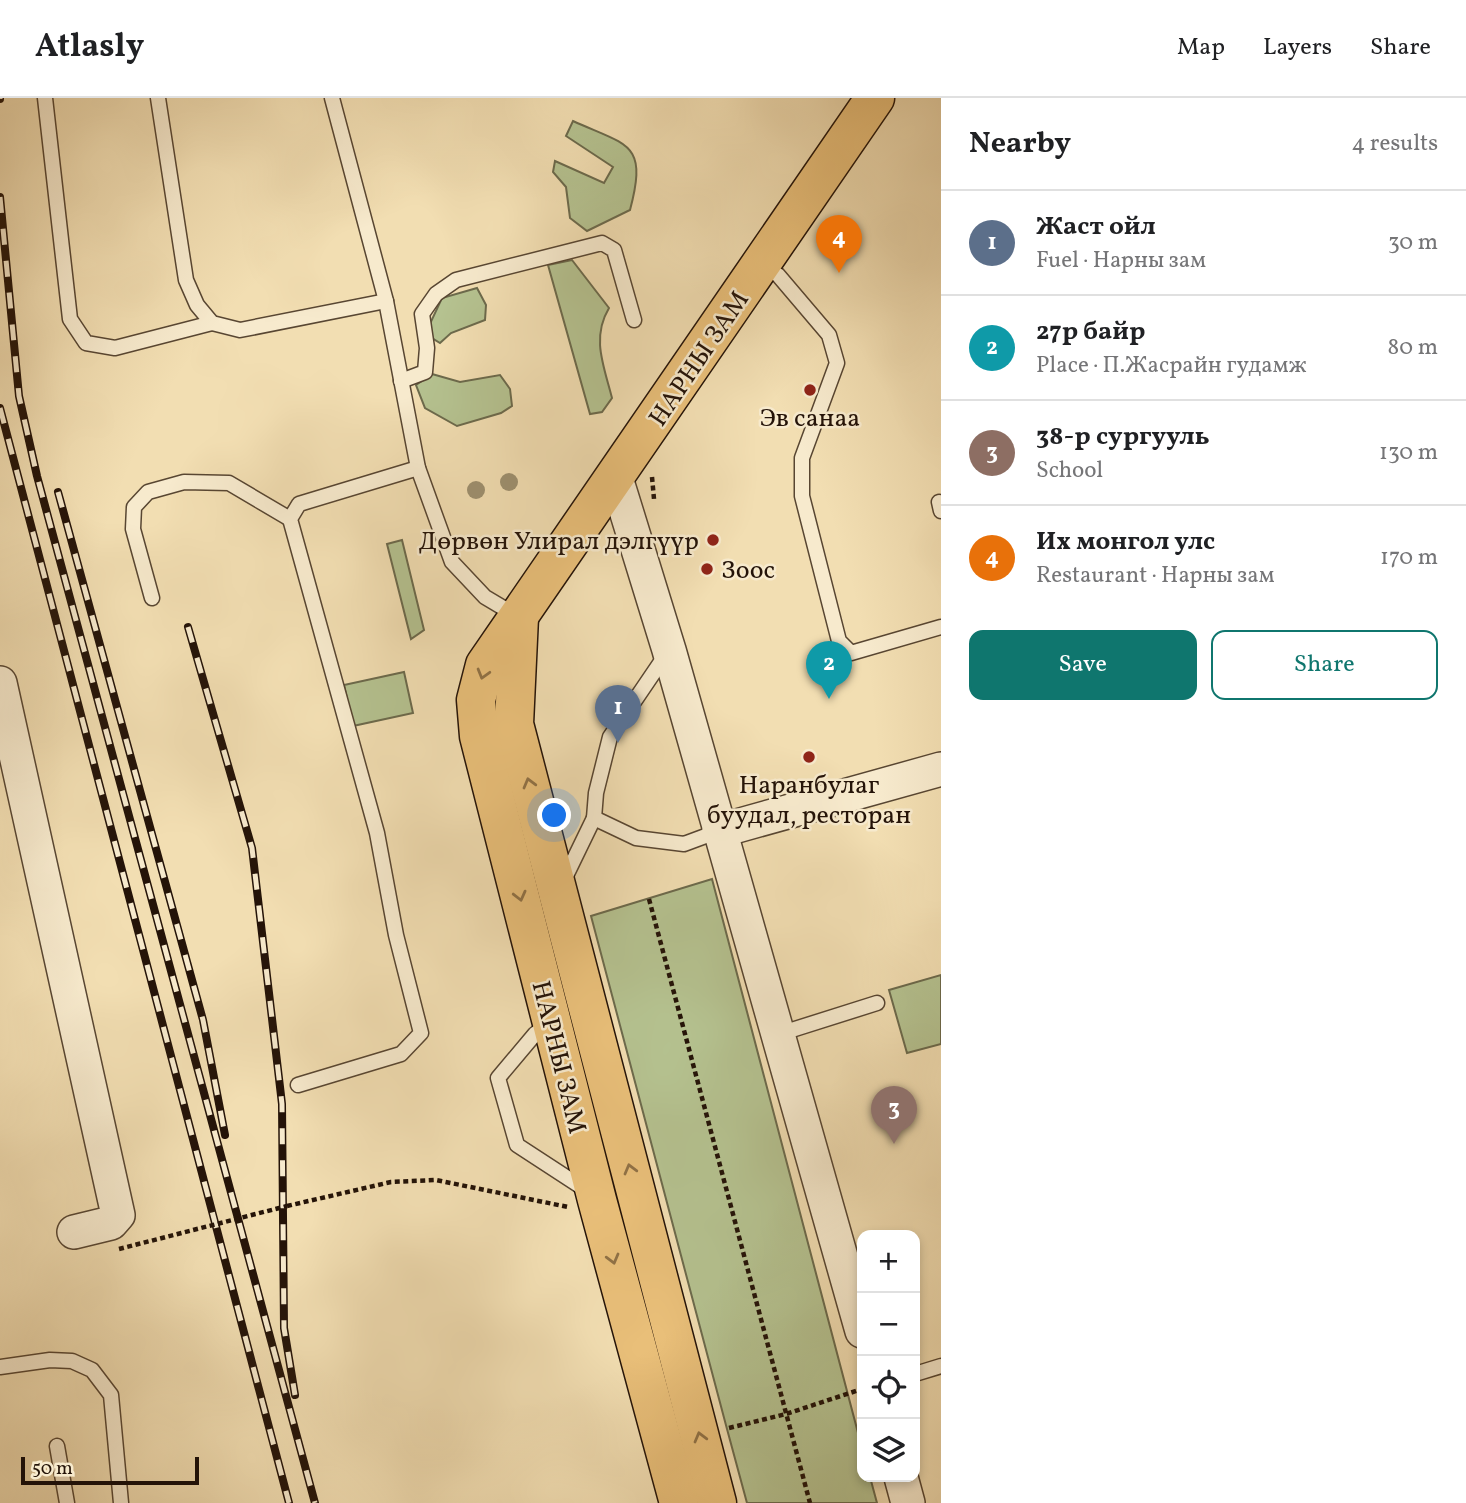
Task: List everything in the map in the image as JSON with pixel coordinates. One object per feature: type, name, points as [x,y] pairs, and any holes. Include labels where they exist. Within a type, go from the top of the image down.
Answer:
[{"type":"main road","name":"НАРНЫ ЗАМ","points":[[678,1503],[583,1204],[551,1022],[480,736],[476,700],[485,665],[875,98]]},
{"type":"main road","name":"НАРНЫ ЗАМ","points":[[519,617],[514,724],[717,1503]]},
{"type":"street","points":[[616,478],[669,650],[857,1313]]},
{"type":"street","points":[[0,683],[118,1215],[111,1223],[74,1231]]},
{"type":"street","points":[[719,831],[941,769]]},
{"type":"street","points":[[902,1482],[908,1503]]},
{"type":"lane","points":[[45,98],[70,319],[86,343],[115,348],[212,323],[240,330],[386,301]]},
{"type":"lane","points":[[158,98],[186,280],[197,305],[212,323]]},
{"type":"lane","points":[[332,98],[386,301],[418,468],[452,562],[485,597],[519,617]]},
{"type":"lane","points":[[401,381],[425,372],[427,348],[422,314],[436,294],[456,280],[527,261],[601,243],[614,250],[634,320]]},
{"type":"lane","points":[[761,265],[778,275],[829,335],[837,363],[802,458],[802,496],[839,641],[851,653],[941,627]]},
{"type":"lane","points":[[299,1085],[401,1054],[421,1033],[396,936],[376,833],[290,519],[299,503],[418,468]]},
{"type":"lane","points":[[152,598],[134,529],[134,507],[148,492],[184,482],[229,484],[290,519]]},
{"type":"lane","points":[[558,892],[594,818],[596,793],[610,737],[669,650]]},
{"type":"lane","points":[[594,818],[636,838],[684,844],[719,831]]},
{"type":"lane","points":[[779,1034],[877,1003]]},
{"type":"lane","points":[[551,1022],[535,1034],[498,1078],[517,1145],[573,1180],[583,1204]]},
{"type":"lane","points":[[0,1367],[50,1360],[72,1361],[92,1370],[111,1395],[121,1503]]},
{"type":"lane","points":[[920,1372],[941,1366]]},
{"type":"lane","points":[[57,1446],[67,1503]]},
{"type":"path","points":[[652,469],[654,508]]},
{"type":"path","points":[[649,899],[810,1503]]},
{"type":"path","points":[[119,1249],[391,1182],[436,1180],[583,1204]]},
{"type":"path","points":[[727,1429],[786,1414],[857,1391]]},
{"type":"green space","points":[[573,121],[620,142],[629,149],[636,171],[630,210],[587,231],[570,218],[566,187],[553,172],[555,161],[604,183],[613,167],[566,136]]},
{"type":"green space","points":[[572,260],[609,308],[600,341],[612,398],[602,412],[590,414],[548,265]]},
{"type":"green space","points":[[477,288],[486,305],[485,320],[451,333],[440,343],[432,338],[428,328],[442,298]]},
{"type":"green space","points":[[432,374],[460,382],[500,375],[510,389],[512,406],[501,413],[457,426],[425,408],[416,385]]},
{"type":"green space","points":[[402,540],[424,630],[411,639],[387,544]]},
{"type":"green space","points":[[404,672],[413,713],[353,726],[344,685]]},
{"type":"green space","points":[[712,879],[857,1429],[857,1482],[871,1482],[877,1503],[747,1503],[591,916]]},
{"type":"green space","points":[[941,975],[941,1044],[907,1053],[889,990]]},
{"type":"railway","points":[[0,197],[19,396],[37,476],[315,1503]]},
{"type":"railway","points":[[0,408],[289,1503]]},
{"type":"railway","points":[[58,492],[203,1020],[225,1135]]},
{"type":"railway","points":[[188,627],[252,848],[282,1104],[284,1328],[295,1395]]},
{"type":"place","name":"Их монгол улс","points":[[839,273]]},
{"type":"place","name":"Эв санаа","points":[[810,390]]},
{"type":"place","name":"Дөрвөн Улирал дэлгүүр","points":[[713,540]]},
{"type":"place","name":"Зоос","points":[[707,569]]},
{"type":"place","name":"27р байр","points":[[829,699]]},
{"type":"place","name":"Жаст ойл","points":[[618,743]]},
{"type":"place","name":"Наранбулаг буудал, ресторан","points":[[809,757]]},
{"type":"place","name":"38-р сургууль","points":[[894,1144]]}]
